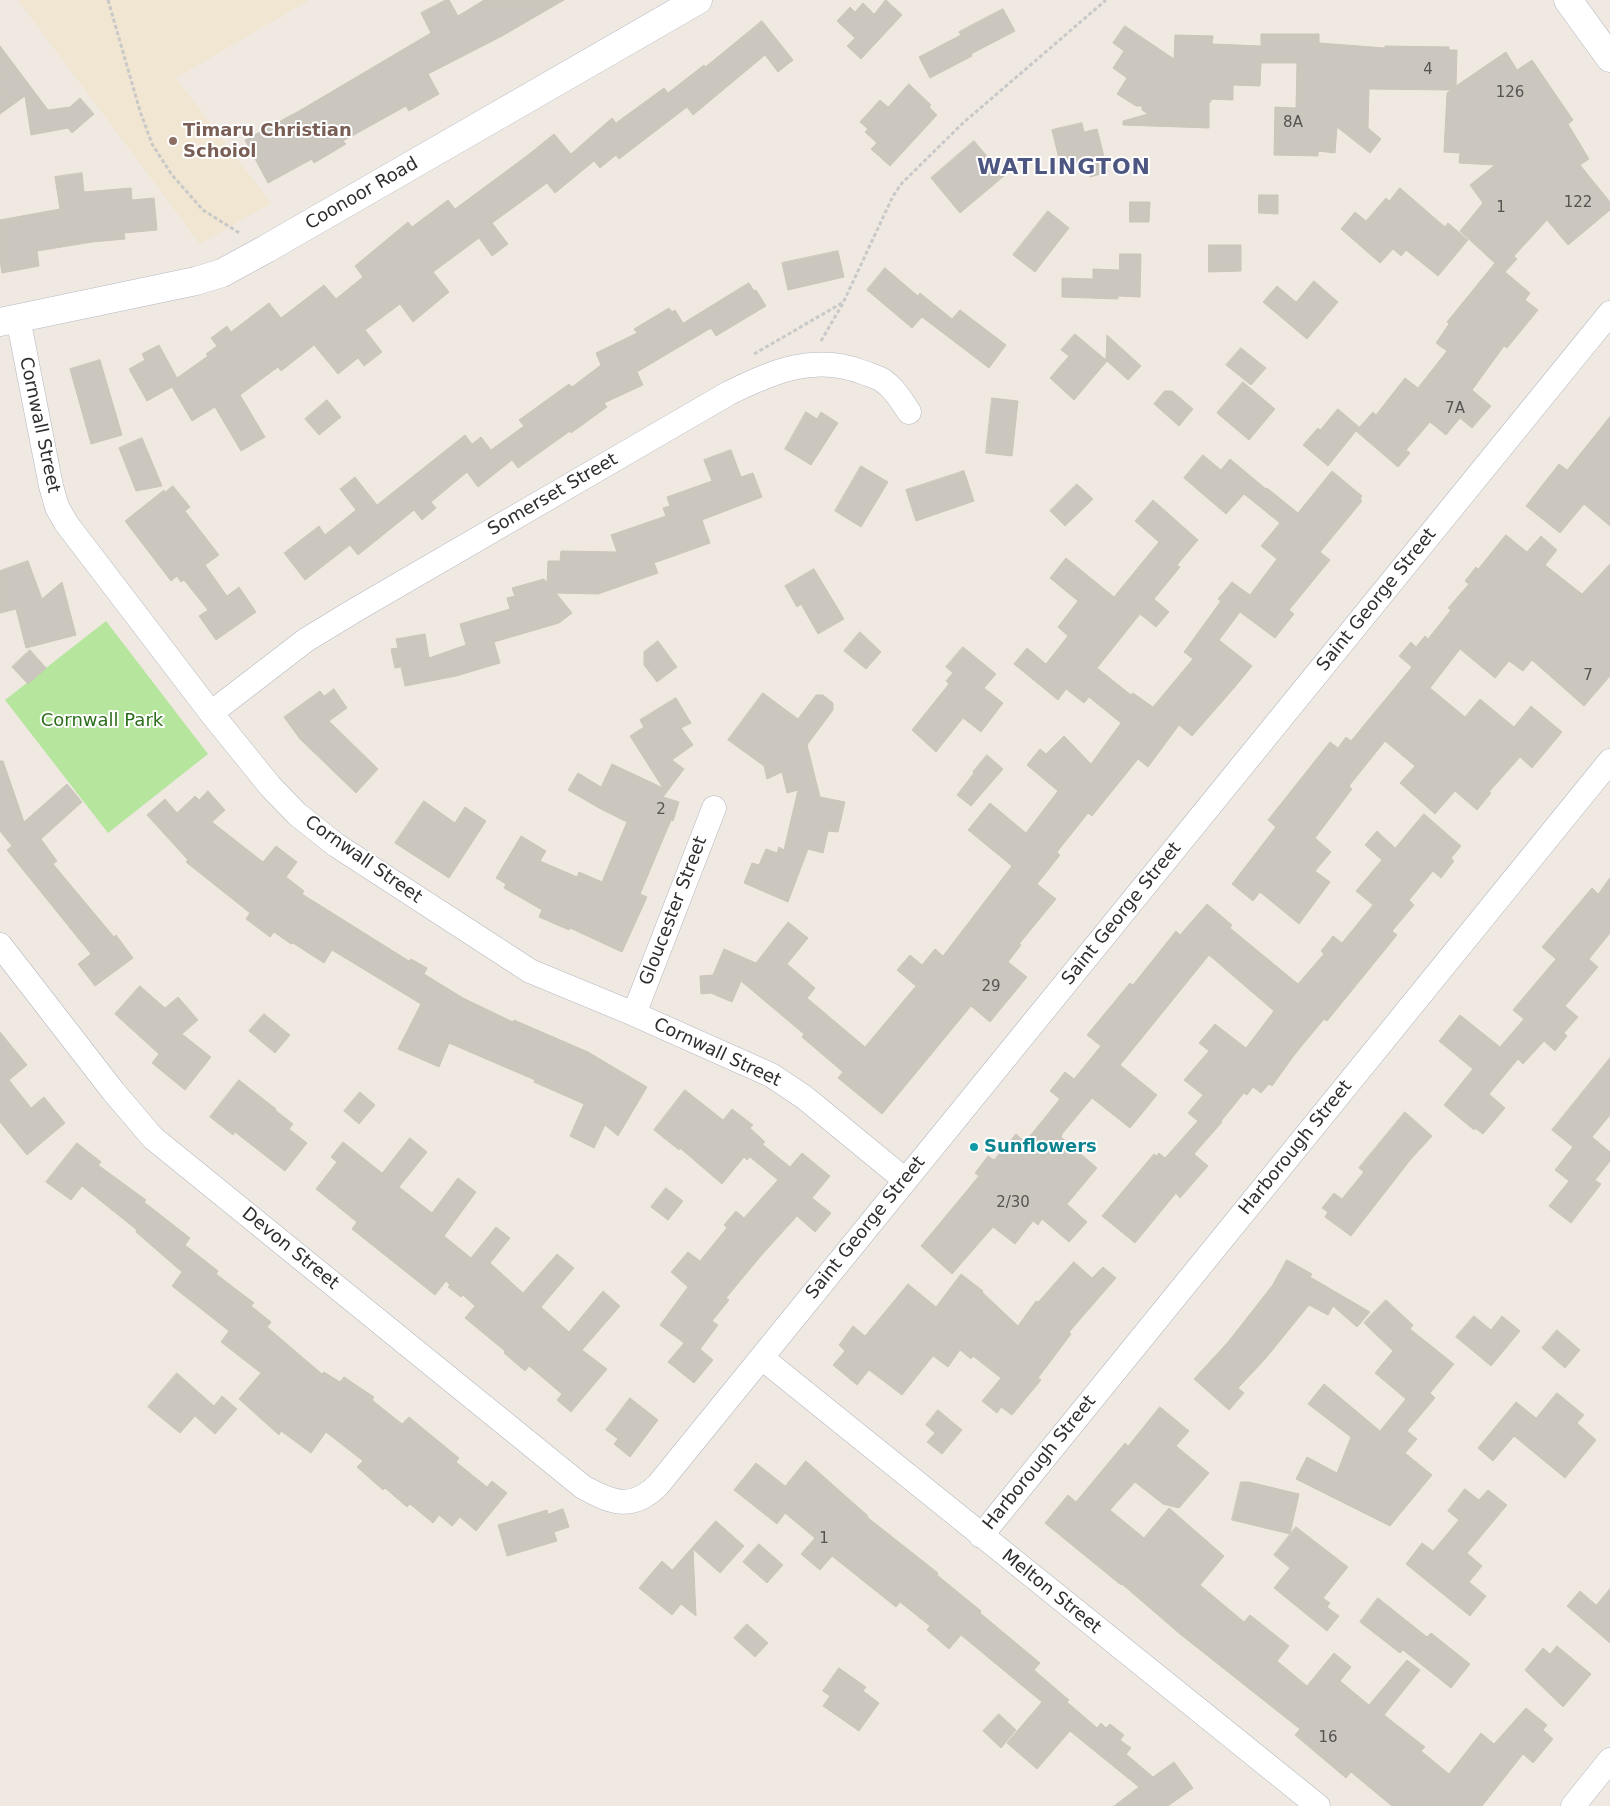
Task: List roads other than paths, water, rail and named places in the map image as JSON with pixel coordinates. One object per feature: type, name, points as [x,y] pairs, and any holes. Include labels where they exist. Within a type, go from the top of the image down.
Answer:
[{"type":"street","name":"Coonoor Road","points":[[9,320],[196,281],[222,273],[698,0]]},
{"type":"street","points":[[1568,0],[1610,58]]},
{"type":"street","name":"Saint George Street","points":[[625,1502],[638,1500],[648,1495],[658,1485],[1610,313]]},
{"type":"street","name":"Cornwall Street","points":[[9,320],[50,486],[57,507],[66,523],[211,713],[270,786],[297,814],[336,845],[530,971],[634,1014],[771,1075],[788,1086],[905,1180]]},
{"type":"street","name":"Somerset Street","points":[[211,713],[306,640],[729,393],[763,376],[784,369],[807,365],[832,364],[852,368],[881,379],[896,393],[909,412]]},
{"type":"street","name":"Harborough Street","points":[[981,1536],[1610,761]]},
{"type":"street","name":"Gloucester Street","points":[[634,1014],[714,808]]},
{"type":"street","name":"Devon Street","points":[[0,945],[113,1091],[153,1138],[583,1486],[605,1497],[625,1502]]},
{"type":"street","name":"Melton Street","points":[[762,1358],[1318,1806]]},
{"type":"street","points":[[1573,1806],[1610,1760]]},
{"type":"place","name":"Timaru Christian Schoiol","points":[[173,141]]},
{"type":"place","name":"Sunflowers","points":[[974,1147]]},
{"type":"district","name":"WATLINGTON","points":[[1064,168]]},
{"type":"park label","name":"Cornwall Park","points":[[102,721]]}]
